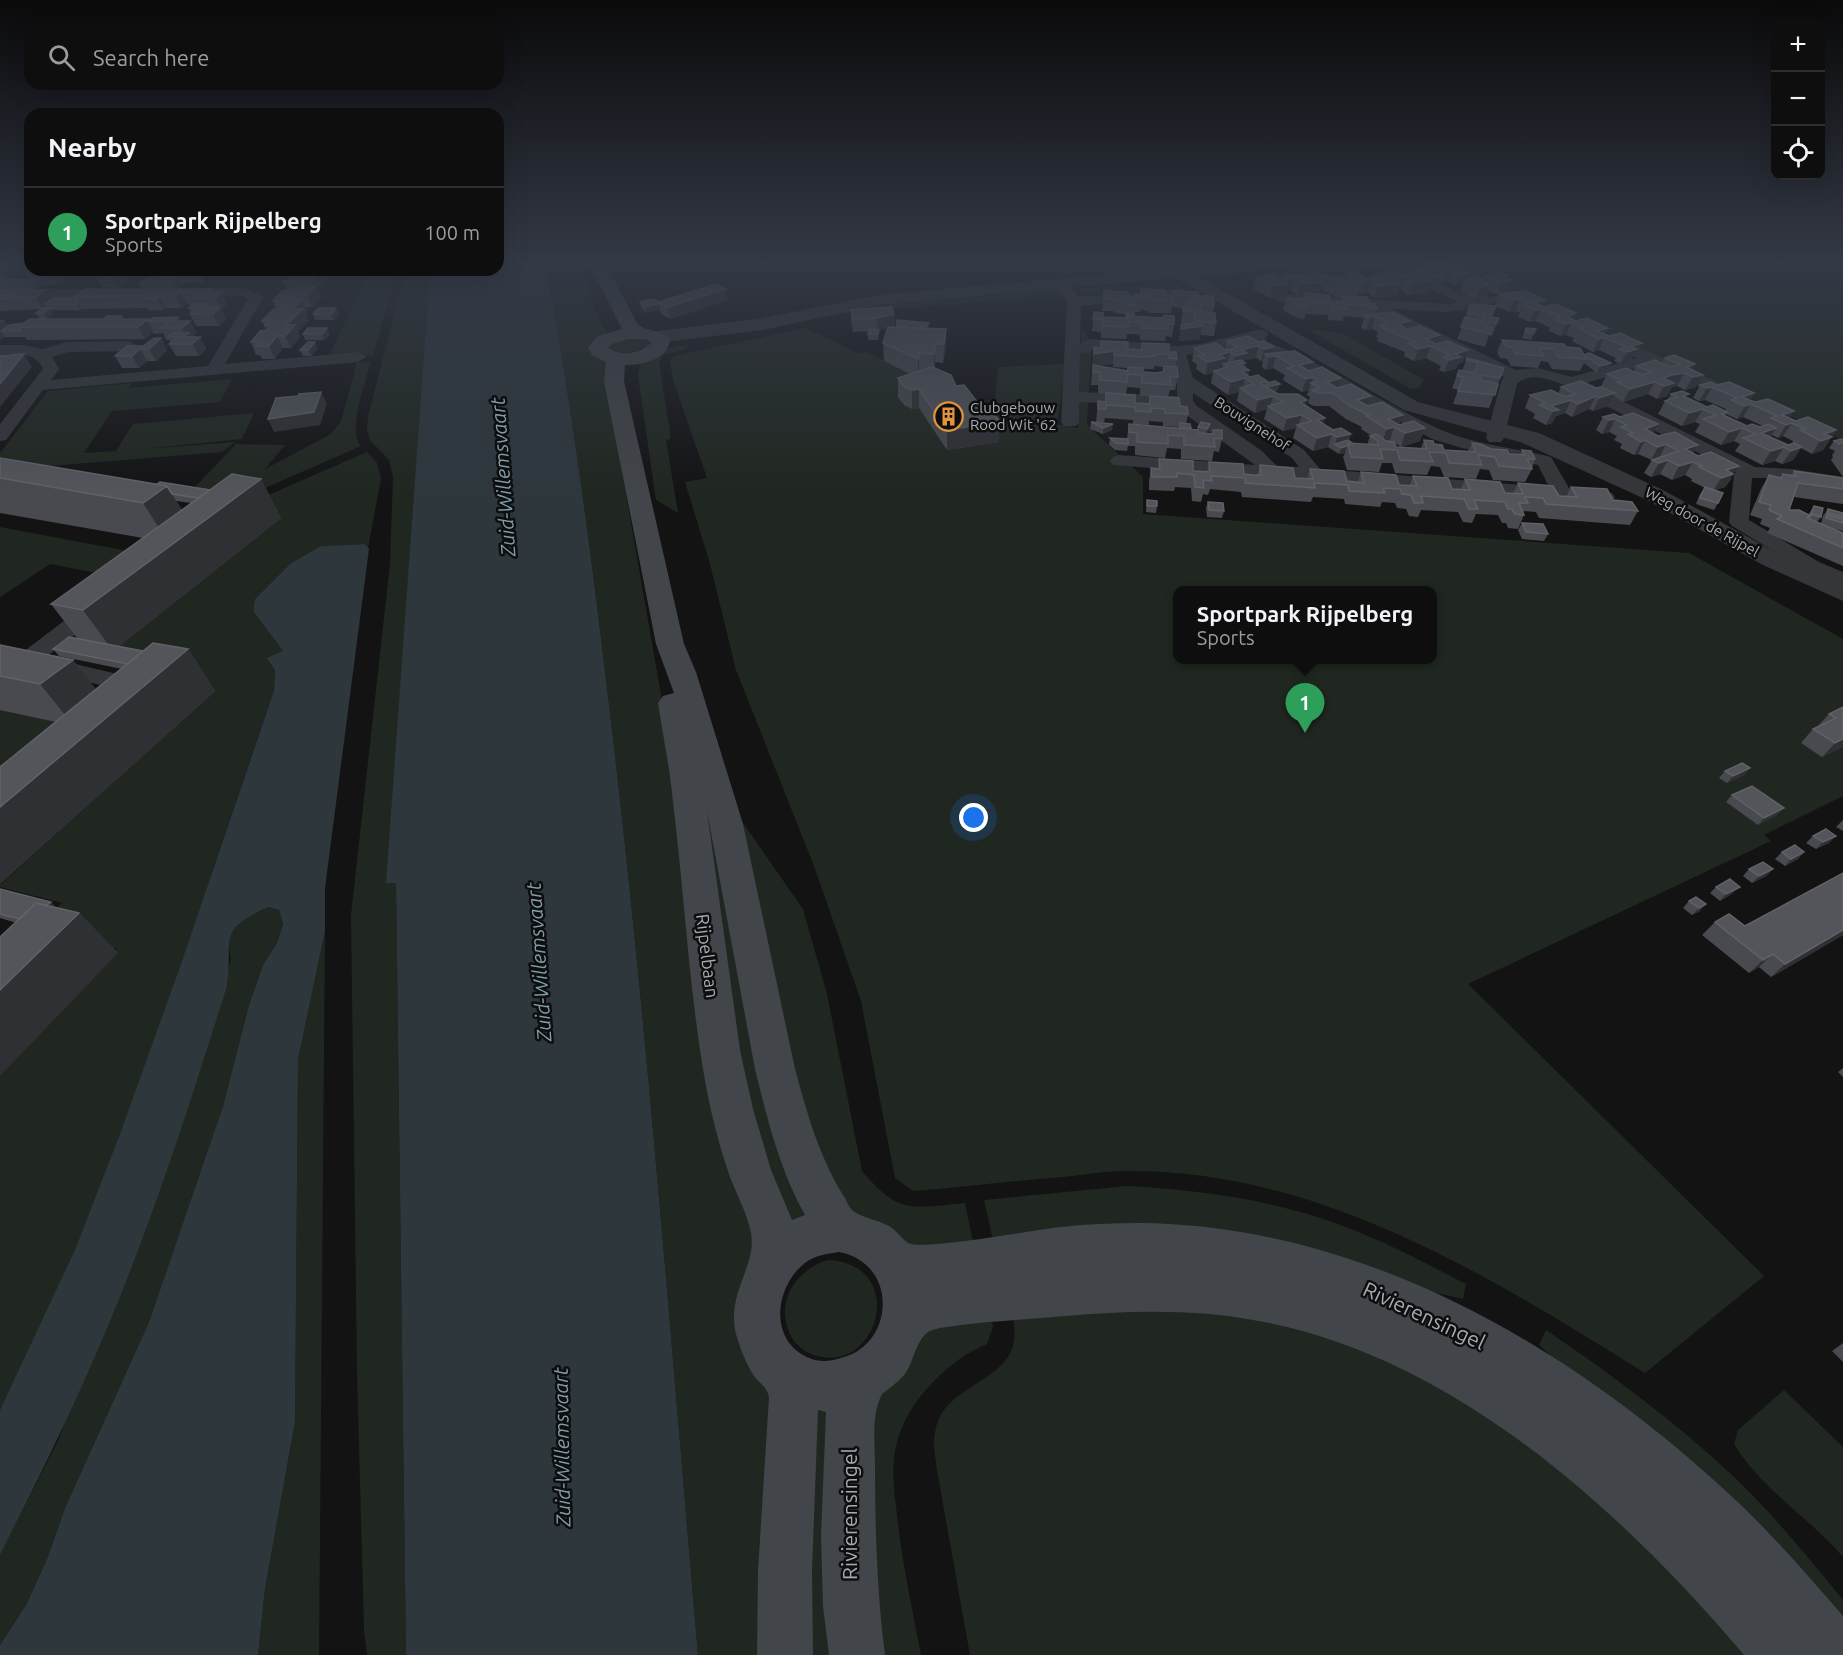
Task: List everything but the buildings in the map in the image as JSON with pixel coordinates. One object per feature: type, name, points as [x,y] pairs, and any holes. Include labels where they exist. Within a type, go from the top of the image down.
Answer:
[{"type":"main road","points":[[602,340],[599,351],[616,359],[640,358],[658,343],[652,340]]},
{"type":"main road","name":"Rijpelbaan","points":[[631,463],[638,420],[633,374],[634,365],[640,358]]},
{"type":"main road","name":"Rijpelbaan","points":[[616,359],[614,381],[670,644],[682,672],[727,824],[785,1108],[815,1190],[839,1230]]},
{"type":"main road","name":"Rijpelbaan","points":[[670,644],[669,674],[689,798],[720,1050],[732,1109],[750,1173],[774,1234],[773,1262]]},
{"type":"main road","points":[[839,1230],[863,1236],[878,1245],[896,1265],[905,1293],[904,1322],[895,1345],[887,1357],[864,1377],[825,1387],[788,1375],[768,1355],[758,1326],[758,1296],[773,1262],[803,1238],[816,1233],[839,1230]]},
{"type":"main road","name":"Rivierensingel","points":[[896,1265],[930,1266],[1073,1248],[1142,1245],[1186,1247],[1235,1252],[1292,1263],[1367,1288],[1480,1341],[1550,1382],[1587,1410],[1659,1468],[1726,1527],[1839,1655]]},
{"type":"main road","name":"Rivierensingel","points":[[904,1322],[918,1311],[965,1303],[1087,1291],[1177,1287],[1267,1299],[1357,1326],[1416,1351],[1539,1424],[1636,1502],[1698,1560],[1781,1655]]},
{"type":"main road","points":[[785,1655],[785,1571],[794,1397],[788,1375]]},
{"type":"main road","name":"Rivierensingel","points":[[856,1655],[848,1536],[850,1418],[854,1397],[864,1377]]},
{"type":"street","points":[[214,370],[231,340]]},
{"type":"street","points":[[658,343],[688,340]]},
{"type":"street","points":[[1070,422],[1073,340]]},
{"type":"street","points":[[1084,349],[1090,344],[1177,351],[1200,349],[1235,340]]},
{"type":"street","points":[[1259,340],[1261,345],[1305,361],[1403,418],[1441,436],[1545,461],[1561,492]]},
{"type":"street","name":"Weg door de Rijpel","points":[[1294,340],[1374,387],[1440,420],[1561,451],[1655,495],[1772,560],[1843,593]]},
{"type":"street","points":[[1442,340],[1514,376]]},
{"type":"street","points":[[1610,340],[1760,408]]},
{"type":"street","points":[[0,350],[33,351],[44,354],[67,347],[129,346]]},
{"type":"street","points":[[1080,397],[1185,401],[1185,380],[1177,351]]},
{"type":"street","points":[[0,436],[6,419],[51,369],[49,360],[44,354]]},
{"type":"street","points":[[37,386],[358,357]]},
{"type":"street","points":[[1571,382],[1652,359]]},
{"type":"street","points":[[1496,433],[1509,382],[1514,376],[1522,373],[1540,373],[1571,382],[1751,472]]},
{"type":"street","name":"Bouvignehof","points":[[1185,380],[1298,454],[1314,474]]},
{"type":"street","name":"Bouvignehof","points":[[1185,401],[1191,410],[1256,455],[1273,472]]},
{"type":"street","name":"Bouvignehof","points":[[1119,461],[1608,497]]},
{"type":"street","points":[[1843,483],[1751,472],[1743,475],[1739,522],[1812,566],[1843,580]]},
{"type":"street","points":[[29,659],[113,596]]},
{"type":"street","points":[[0,654],[126,683],[126,706]]},
{"type":"shaded area","points":[[336,340],[377,340],[373,356],[328,358]]},
{"type":"shaded area","points":[[388,340],[425,340],[387,883],[396,882],[406,1655],[367,1655],[364,1630],[357,1372],[351,915],[390,564],[393,477],[389,460],[370,440],[367,430],[368,416]]},
{"type":"shaded area","points":[[559,340],[606,340],[606,379],[664,712],[765,1245],[773,1389],[774,1655],[698,1655],[634,929],[601,635]]},
{"type":"shaded area","points":[[614,340],[648,340],[651,345],[630,354],[609,351],[607,346]]},
{"type":"shaded area","points":[[748,340],[831,340],[858,353],[867,352],[918,378],[992,430],[998,367],[1065,364],[1058,419],[1052,423],[1078,428],[1077,401],[1081,340],[1090,340],[1092,343],[1087,422],[1090,428],[1143,477],[1143,514],[1689,553],[1843,639],[1843,796],[1764,835],[1771,841],[1468,984],[1764,1276],[1645,1373],[1462,1265],[1333,1208],[1266,1188],[1197,1175],[1125,1171],[913,1191],[895,1178],[861,1001],[814,866],[736,670],[710,564],[685,482],[707,478],[673,380],[670,361],[672,357]]},
{"type":"shaded area","points":[[1326,340],[1355,340],[1424,380],[1419,388],[1411,389]]},
{"type":"shaded area","points":[[1621,340],[1843,340],[1843,440]]},
{"type":"shaded area","points":[[689,345],[686,349],[663,355],[659,363],[670,431],[670,439],[666,440],[678,513],[656,500],[638,376],[641,359],[672,347]]},
{"type":"shaded area","points":[[371,361],[357,418],[357,439],[361,446],[247,496],[192,490],[236,444],[285,445],[265,469],[331,434],[341,421],[357,363]]},
{"type":"shaded area","points":[[232,379],[220,402],[112,411],[84,453],[116,451],[133,424],[254,413],[242,439],[143,449],[235,442],[222,452],[0,470],[0,453],[48,391],[132,383],[129,388]]},
{"type":"shaded area","points":[[367,452],[377,463],[381,479],[368,548],[365,544],[321,546],[291,563],[255,599],[253,611],[283,651],[275,670],[274,690],[130,1112],[66,1270],[0,1410],[0,1076],[117,949],[31,932],[62,903],[0,887],[0,885],[215,690],[153,677],[106,651],[257,500]]},
{"type":"shaded area","points":[[0,527],[133,552],[102,574],[50,564],[0,597]]},
{"type":"shaded area","points":[[0,705],[68,719],[0,781]]},
{"type":"shaded area","points":[[689,722],[813,1216],[783,1229],[742,1116]]},
{"type":"shaded area","points":[[727,800],[803,909],[827,994],[862,1171],[886,1195],[897,1202],[919,1207],[965,1203],[975,1252],[909,1260],[842,1206],[812,1156]]},
{"type":"shaded area","points":[[269,907],[279,910],[283,924],[277,943],[263,965],[249,1005],[223,1106],[149,1322],[65,1508],[47,1559],[26,1605],[0,1645],[0,1555],[58,1441],[231,960],[229,949],[232,932],[243,920]]},
{"type":"shaded area","points":[[325,931],[319,1655],[258,1655],[265,1589],[295,1422],[298,1060]]},
{"type":"shaded area","points":[[1127,1186],[1183,1190],[1238,1198],[1320,1218],[1377,1240],[1466,1284],[1463,1299],[1365,1277],[995,1249],[984,1200]]},
{"type":"shaded area","points":[[828,1260],[853,1266],[868,1278],[876,1295],[876,1314],[870,1332],[859,1347],[842,1356],[822,1357],[805,1351],[795,1342],[787,1325],[785,1313],[790,1290],[797,1281],[805,1272]]},
{"type":"shaded area","points":[[1094,1302],[1320,1326],[1523,1431],[1766,1655],[970,1655],[937,1470],[934,1443],[936,1428],[941,1415],[950,1404],[1005,1361],[1014,1340],[1012,1312]]},
{"type":"shaded area","points":[[991,1314],[993,1327],[987,1344],[959,1359],[928,1387],[906,1419],[894,1455],[894,1489],[904,1568],[921,1655],[869,1655],[874,1390],[918,1323]]},
{"type":"shaded area","points":[[1546,1330],[1665,1417],[1731,1474],[1760,1504],[1843,1600],[1843,1647],[1756,1551],[1539,1345]]},
{"type":"shaded area","points":[[1784,1390],[1843,1447],[1843,1557],[1771,1489],[1734,1444],[1738,1430]]},
{"type":"shaded area","points":[[805,1403],[839,1404],[844,1655],[798,1655]]},
{"type":"water","name":"Zuid-Willemsvaart","points":[[425,340],[559,340],[594,582],[634,929],[698,1655],[406,1655],[396,883],[386,883]]},
{"type":"water","points":[[365,544],[369,549],[325,888],[325,931],[298,1060],[295,1422],[265,1589],[258,1655],[0,1655],[0,1645],[26,1605],[47,1559],[65,1508],[149,1322],[223,1106],[249,1005],[263,965],[277,943],[283,924],[279,910],[269,907],[241,922],[230,937],[227,986],[185,1117],[139,1248],[80,1389],[0,1555],[0,1410],[75,1250],[120,1134],[180,967],[274,690],[275,670],[267,658],[283,651],[253,611],[255,599],[291,563],[321,546]]},
{"type":"place","name":"Clubgebouw Rood Wit '62","points":[[949,417]]},
{"type":"place","name":"Sportpark Rijpelberg","points":[[1305,733]]}]
